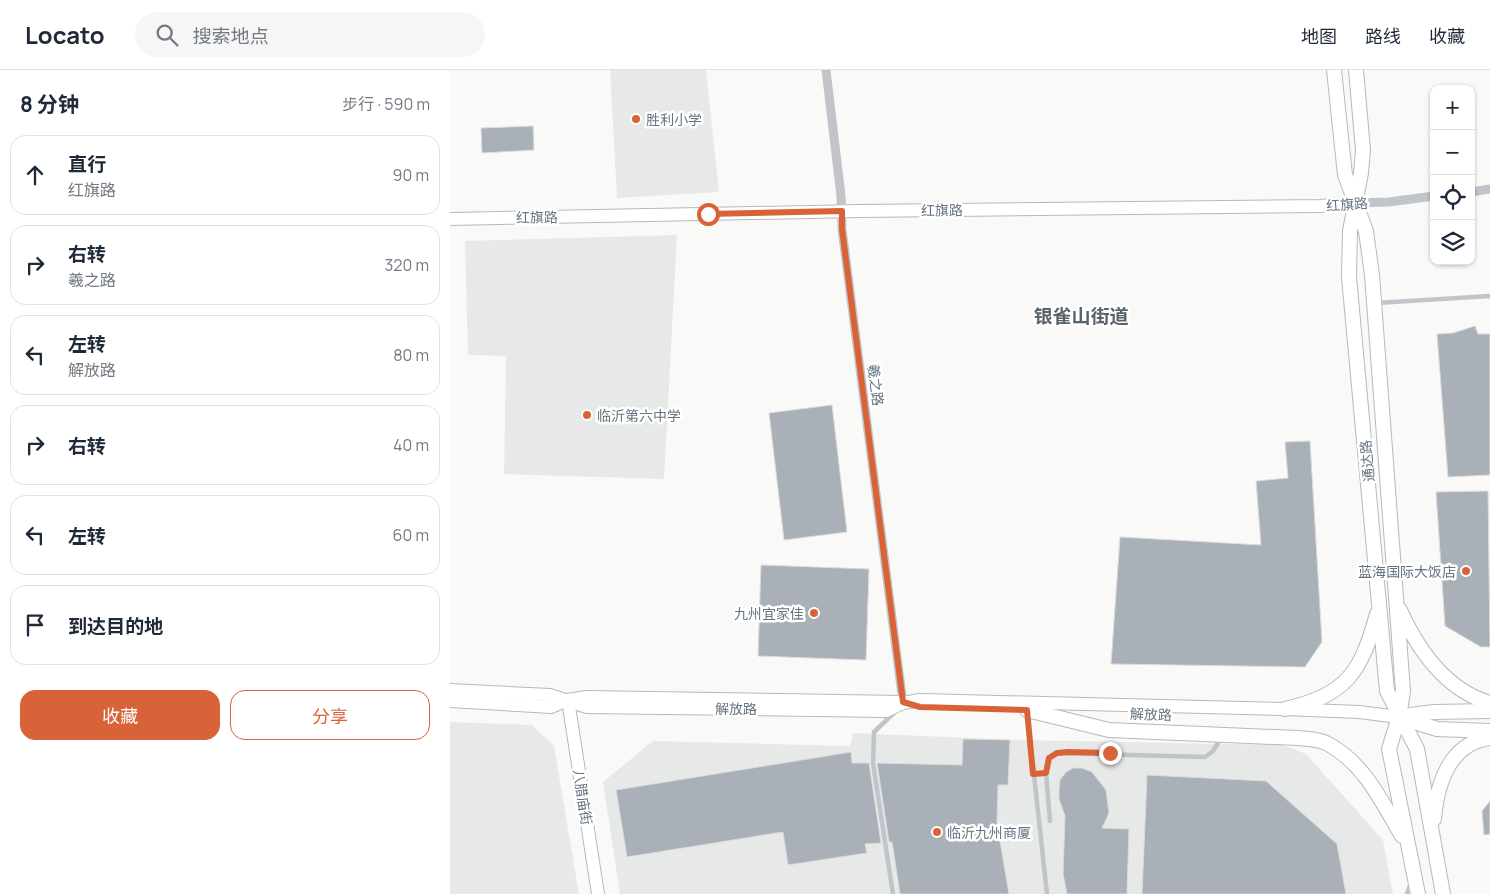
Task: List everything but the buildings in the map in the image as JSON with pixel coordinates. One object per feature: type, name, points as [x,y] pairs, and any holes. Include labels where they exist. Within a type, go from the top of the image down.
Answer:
[{"type":"main road","name":"通达路","points":[[1334,70],[1341,151],[1346,175],[1366,230],[1374,303],[1403,691],[1399,716],[1390,749],[1418,894]]},
{"type":"main road","name":"通达路","points":[[1356,70],[1363,150],[1350,231],[1349,277],[1387,691],[1417,749],[1443,894]]},
{"type":"main road","name":"红旗路","points":[[450,219],[842,211],[1320,206],[1356,203]]},
{"type":"main road","points":[[1396,599],[1409,630],[1432,666],[1466,692],[1490,703]]},
{"type":"main road","points":[[1285,709],[1312,703],[1343,685],[1367,650],[1380,604]]},
{"type":"main road","name":"解放路","points":[[450,690],[550,695],[587,707],[886,711],[903,702],[920,700],[1285,709],[1359,712],[1399,716],[1437,729],[1490,731]]},
{"type":"main road","name":"解放路","points":[[450,701],[551,706],[568,700]]},
{"type":"main road","name":"八腊庙街","points":[[568,700],[598,894]]},
{"type":"main road","name":"解放路","points":[[903,702],[920,707],[1360,720],[1434,712],[1490,711]]},
{"type":"main road","points":[[1027,710],[1109,730],[1298,738],[1327,742],[1351,760],[1371,783],[1407,844]]},
{"type":"main road","points":[[1437,859],[1434,817],[1438,792],[1446,768],[1466,746],[1480,739],[1490,738]]},
{"type":"street","name":"羲之路","points":[[826,70],[842,211],[842,229],[903,702]]},
{"type":"street","points":[[1475,191],[1490,189]]},
{"type":"street","name":"红旗路","points":[[1356,203],[1430,196]]},
{"type":"lane","points":[[1374,303],[1490,296]]},
{"type":"lane","points":[[892,894],[873,763],[874,732],[879,725],[887,721],[903,702]]},
{"type":"lane","points":[[1027,710],[1047,894]]},
{"type":"lane","points":[[1050,822],[1046,773],[1049,758],[1057,753],[1205,757],[1213,751],[1222,735]]},
{"type":"lane","points":[[1033,774],[1046,773]]},
{"type":"lane","points":[[1407,894],[1414,876]]},
{"type":"shaded area","points":[[610,70],[706,70],[719,192],[617,198]]},
{"type":"shaded area","name":"临沂第六中学","points":[[677,235],[664,479],[504,474],[506,356],[468,355],[465,241]]},
{"type":"shaded area","points":[[450,722],[532,725],[554,746],[579,894],[450,894]]},
{"type":"shaded area","points":[[853,733],[1018,740],[1283,745],[1306,754],[1383,840],[1393,894],[620,894],[603,782],[653,741],[850,746]]},
{"type":"place","name":"胜利小学","points":[[636,119]]},
{"type":"place","name":"临沂第六中学","points":[[587,415]]},
{"type":"place","name":"蓝海国际大饭店","points":[[1466,571]]},
{"type":"place","name":"九州宜家佳","points":[[814,613]]},
{"type":"place","name":"临沂九州商厦","points":[[937,832]]},
{"type":"district","name":"银雀山街道","points":[[1081,316]]},
{"type":"route","points":[[708,214],[842,211],[842,229],[903,702],[920,707],[1027,710],[1033,774],[1046,773],[1049,758],[1057,753],[1110,753]]}]
